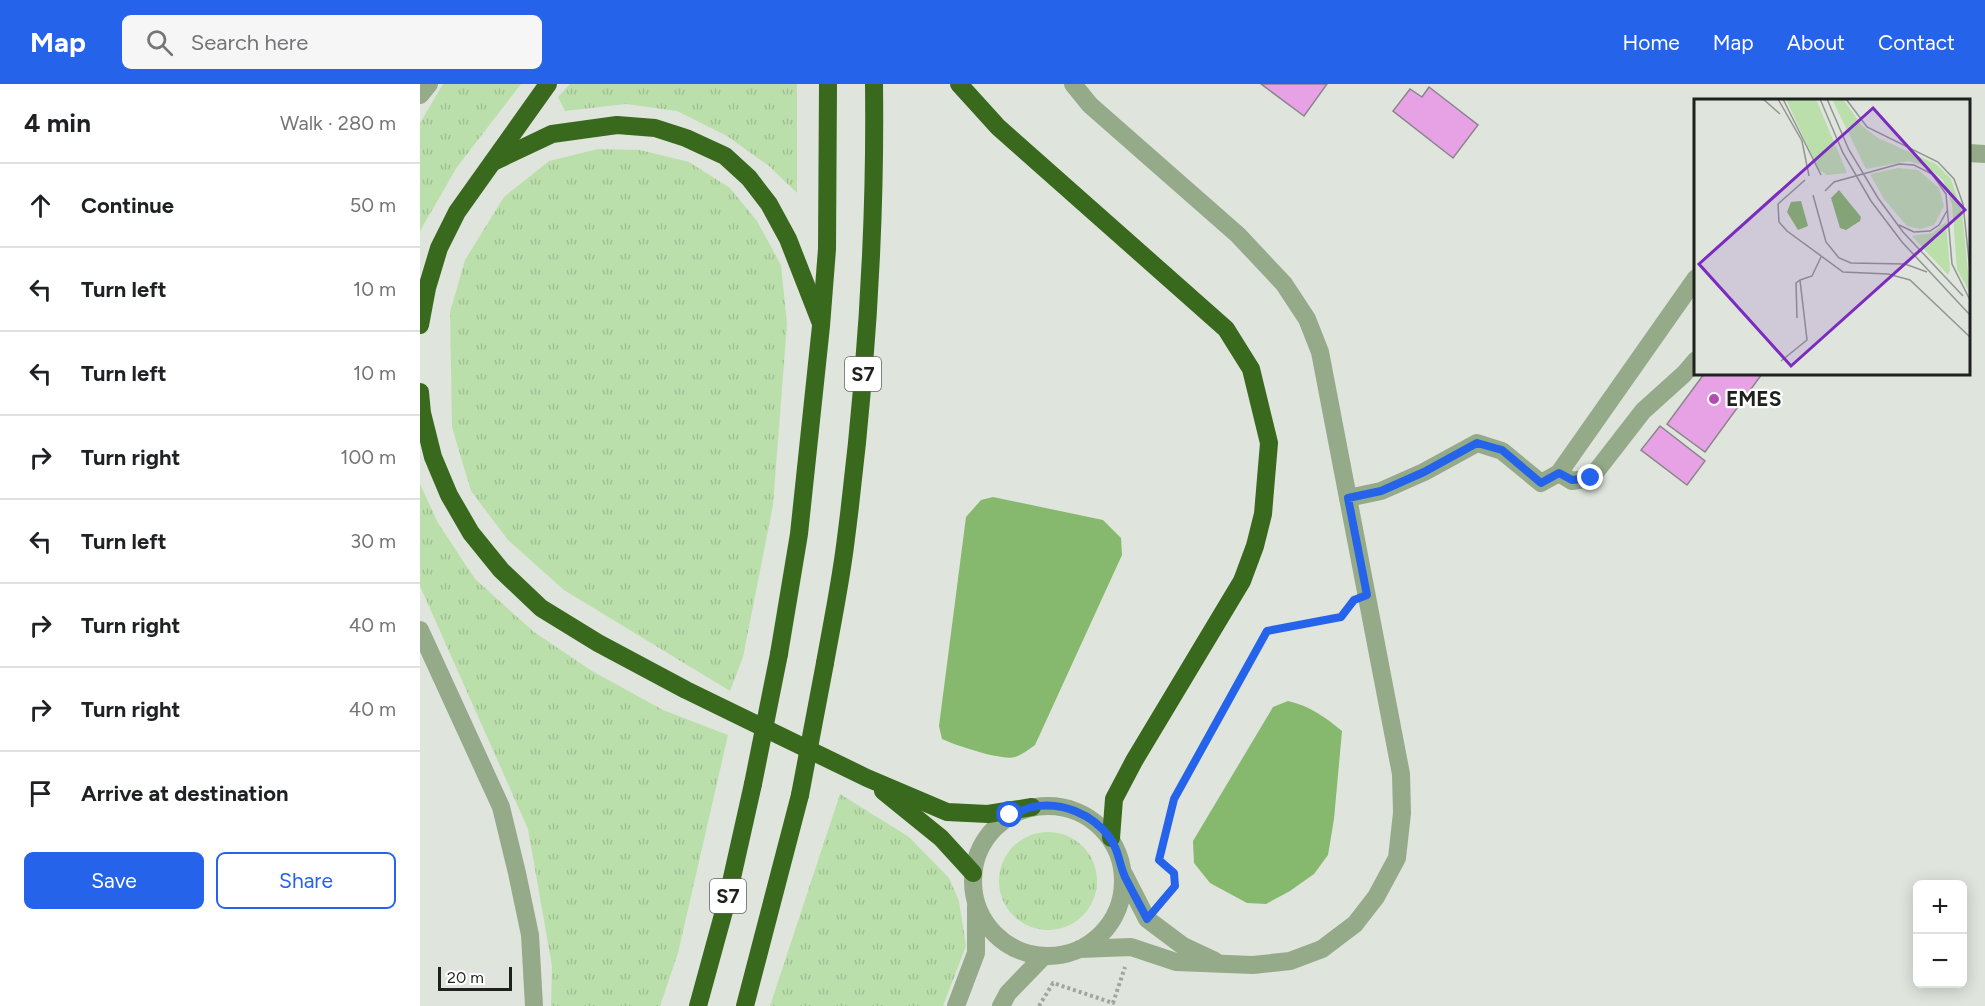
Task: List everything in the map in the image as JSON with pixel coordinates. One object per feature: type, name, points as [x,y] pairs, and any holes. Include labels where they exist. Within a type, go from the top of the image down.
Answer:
[{"type":"highway","points":[[420,325],[427,288],[439,248],[457,212],[548,84]]},
{"type":"highway","name":"S7","points":[[698,1006],[727,900],[753,784],[779,654],[799,534],[827,249],[828,84]]},
{"type":"highway","name":"S7","points":[[745,1006],[800,795],[845,548],[870,302],[874,204],[874,84]]},
{"type":"highway","points":[[959,84],[998,127],[1226,328],[1251,369],[1269,443],[1263,514],[1255,546],[1242,581],[1134,761],[1114,799],[1111,838]]},
{"type":"highway","points":[[493,162],[552,134],[617,125],[655,128],[686,138],[725,156],[749,178],[769,204],[788,239],[821,326]]},
{"type":"highway","points":[[420,392],[422,413],[434,457],[449,495],[471,533],[501,570],[541,608],[598,643],[664,679],[867,778],[947,812],[988,814],[1032,807]]},
{"type":"highway","points":[[867,778],[941,838],[973,873]]},
{"type":"street","points":[[420,95],[429,84]]},
{"type":"street","points":[[1073,84],[1090,105],[1238,236],[1284,284],[1307,319],[1320,352],[1367,595],[1401,774],[1402,813],[1397,858],[1376,897],[1355,924],[1322,949],[1290,960],[1253,965],[1176,962],[1131,947],[1080,949]]},
{"type":"street","points":[[1970,153],[1985,154]]},
{"type":"street","points":[[1348,498],[1381,491],[1424,472],[1477,443],[1502,450],[1541,483],[1559,473],[1694,279]]},
{"type":"street","points":[[1559,473],[1572,480],[1591,478],[1643,411],[1684,374],[1694,361]]},
{"type":"street","points":[[420,630],[501,807],[518,873],[530,935],[534,1006]]},
{"type":"street","points":[[956,1006],[976,953],[976,902],[973,873],[979,850],[992,831],[1010,815],[1032,807],[1054,806],[1076,811],[1095,822],[1111,838],[1124,874],[1147,919],[1183,946],[1222,964]]},
{"type":"street","points":[[976,902],[986,923],[1001,940],[1021,951],[1044,956],[1062,955],[1080,949],[1099,937],[1114,919],[1122,897],[1124,874]]},
{"type":"street","points":[[1001,1006],[1008,993],[1044,956]]},
{"type":"path","points":[[1147,919],[1175,886],[1174,873],[1159,860],[1174,799],[1267,631],[1341,617],[1354,600],[1367,595]]},
{"type":"path","points":[[1039,1006],[1053,983],[1113,1003],[1131,947]]},
{"type":"green space","points":[[443,84],[521,84],[457,167],[420,231],[420,123]]},
{"type":"green space","points":[[570,84],[797,84],[797,193],[769,166],[727,136],[677,111],[626,104],[565,111],[558,97]]},
{"type":"green space","points":[[598,149],[640,150],[689,162],[730,188],[757,221],[781,265],[787,324],[773,505],[743,657],[730,691],[564,590],[508,540],[471,491],[452,427],[450,312],[465,260],[504,197],[549,161]]},
{"type":"green space","points":[[420,484],[438,523],[475,579],[534,632],[592,671],[663,710],[728,735],[678,953],[660,1006],[551,1006],[552,966],[528,829],[420,586]]},
{"type":"green space","points":[[840,794],[909,837],[949,878],[959,901],[966,946],[943,1006],[770,1006]]},
{"type":"green space","points":[[1048,832],[1067,836],[1082,847],[1093,862],[1097,881],[1093,900],[1082,915],[1067,926],[1048,930],[1029,926],[1014,915],[1003,900],[999,881],[1003,862],[1014,847],[1029,836]]},
{"type":"shaded area","points":[[993,497],[1103,520],[1121,538],[1122,555],[1035,745],[1020,755],[1009,758],[978,752],[942,739],[939,726],[966,517],[981,500]]},
{"type":"shaded area","points":[[1288,701],[1317,713],[1342,731],[1334,819],[1328,855],[1314,874],[1290,891],[1266,904],[1247,903],[1210,883],[1194,863],[1193,841],[1273,707]]},
{"type":"building","points":[[1261,84],[1327,84],[1304,116]]},
{"type":"building","points":[[1429,87],[1478,125],[1453,158],[1393,111],[1410,89],[1422,97]]},
{"type":"building","name":"EMES","points":[[1703,375],[1761,375],[1705,452],[1667,424]]},
{"type":"building","points":[[1660,426],[1705,461],[1687,485],[1641,450]]},
{"type":"place","name":"EMES","points":[[1714,399]]},
{"type":"route","points":[[1010,815],[1032,807],[1054,806],[1076,811],[1095,822],[1111,838],[1124,874],[1147,919],[1175,886],[1174,873],[1159,860],[1174,799],[1267,631],[1341,617],[1354,600],[1367,595],[1348,498],[1381,491],[1424,472],[1477,443],[1502,450],[1541,483],[1559,473],[1572,480],[1591,478]]}]
